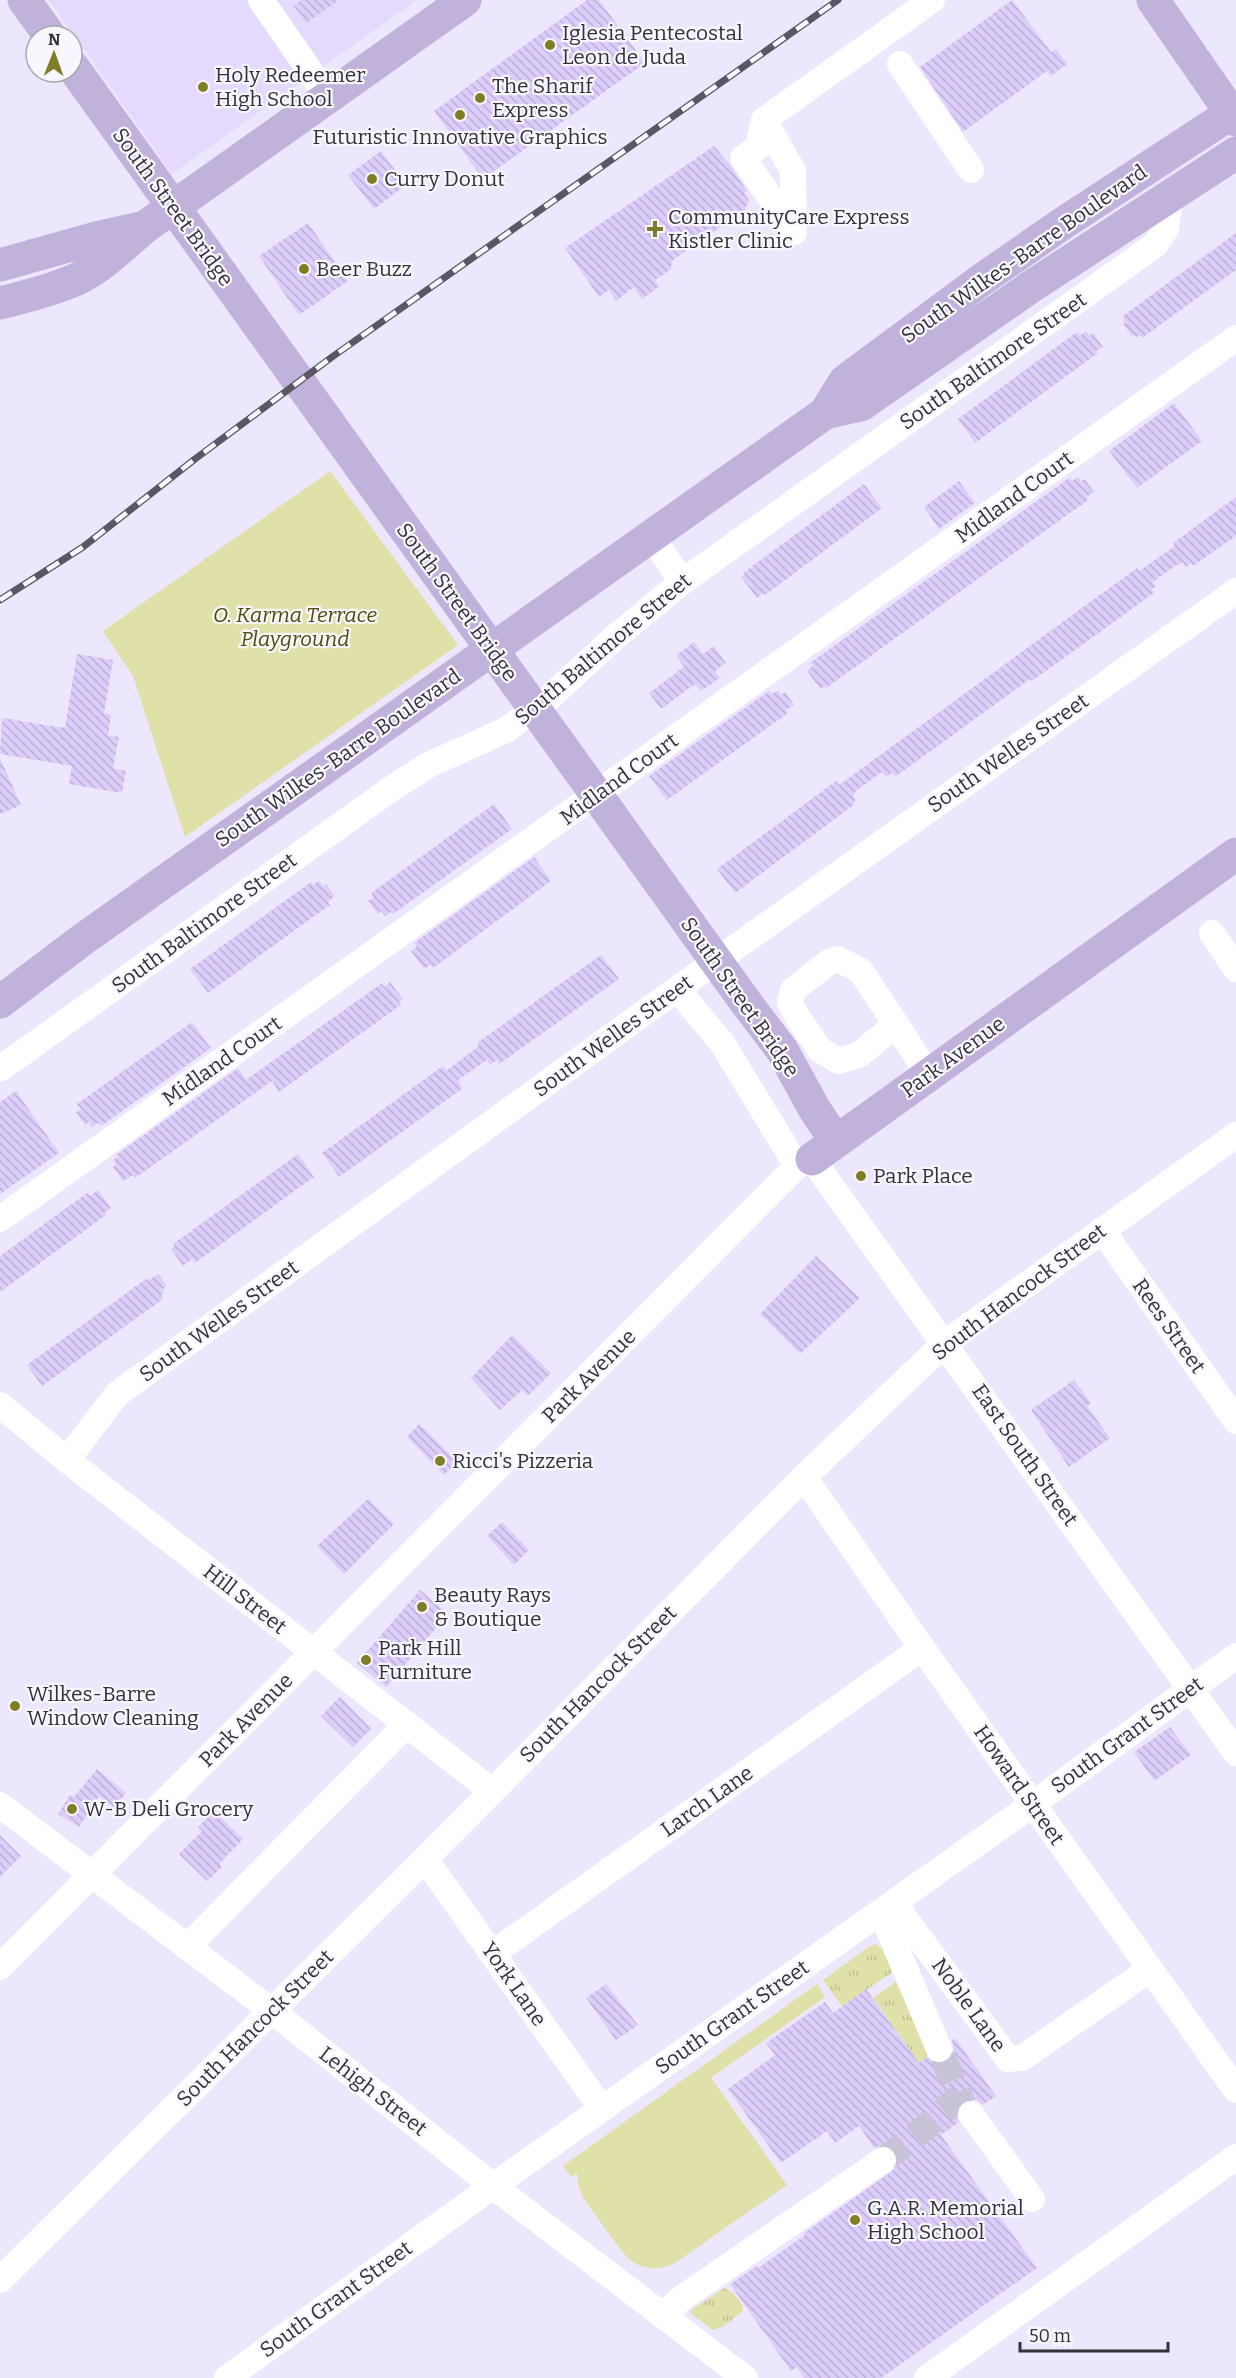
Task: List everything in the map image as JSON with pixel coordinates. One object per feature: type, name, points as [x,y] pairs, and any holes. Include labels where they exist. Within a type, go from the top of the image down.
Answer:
[{"type":"main road","points":[[24,0],[41,24]]},
{"type":"main road","points":[[0,303],[77,279],[113,255],[145,227],[465,0]]},
{"type":"main road","points":[[1154,0],[1234,114]]},
{"type":"main road","name":"South Street Bridge","points":[[84,83],[782,1050],[815,1110],[815,1155]]},
{"type":"main road","name":"South Wilkes-Barre Boulevard","points":[[825,413],[845,381],[984,278],[1071,218],[1234,114]]},
{"type":"main road","name":"South Wilkes-Barre Boulevard","points":[[0,1002],[82,940],[825,413],[861,405],[1032,286],[1236,153]]},
{"type":"main road","points":[[0,265],[145,227]]},
{"type":"main road","name":"Park Avenue","points":[[815,1155],[1236,854]]},
{"type":"street","points":[[261,0],[328,97]]},
{"type":"street","points":[[764,120],[932,0]]},
{"type":"street","points":[[900,64],[971,170]]},
{"type":"street","name":"South Baltimore Street","points":[[0,1069],[388,791],[428,765],[506,730],[549,698],[614,638],[682,582],[1155,245],[1166,229],[1170,197]]},
{"type":"street","points":[[1032,286],[1045,325]]},
{"type":"street","name":"Midland Court","points":[[0,1219],[1236,338]]},
{"type":"street","points":[[651,535],[682,582]]},
{"type":"street","name":"South Welles Street","points":[[67,1460],[117,1394],[677,989],[1236,591]]},
{"type":"street","points":[[1212,933],[1236,969]]},
{"type":"street","name":"East South Street","points":[[677,989],[815,1155],[945,1343],[1236,1753]]},
{"type":"street","points":[[896,1024],[929,1075]]},
{"type":"street","name":"South Hancock Street","points":[[0,2280],[425,1859],[804,1477],[945,1343],[1236,1135]]},
{"type":"street","name":"Park Avenue","points":[[0,1967],[815,1155]]},
{"type":"street","name":"Rees Street","points":[[1102,1230],[1231,1405]]},
{"type":"street","name":"Hill Street","points":[[0,1405],[67,1460],[492,1791]]},
{"type":"street","name":"Howard Street","points":[[804,1477],[922,1648],[1236,2090]]},
{"type":"street","name":"Larch Lane","points":[[492,1954],[922,1648]]},
{"type":"street","name":"South Grant Street","points":[[227,2378],[493,2186],[1033,1804],[1236,1656]]},
{"type":"street","points":[[187,1947],[407,1724]]},
{"type":"street","name":"Lehigh Street","points":[[0,1805],[272,2011],[493,2186],[746,2378]]},
{"type":"street","name":"York Lane","points":[[425,1859],[603,2109]]},
{"type":"street","points":[[887,1907],[939,2049]]},
{"type":"street","name":"Noble Lane","points":[[887,1907],[1008,2059],[1022,2058],[1149,1970]]},
{"type":"street","points":[[971,2114],[1032,2199]]},
{"type":"street","points":[[927,2378],[1236,2157]]},
{"type":"street","points":[[662,2315],[682,2298],[883,2160]]},
{"type":"shaded area","name":"Holy Redeemer High School","points":[[49,0],[417,0],[172,174],[84,50],[84,24],[66,24]]},
{"type":"green space","name":"O. Karma Terrace Playground","points":[[330,471],[458,645],[185,837],[133,676],[103,631]]},
{"type":"green space","points":[[876,1944],[883,1950],[893,1972],[842,2006],[823,1980]]},
{"type":"green space","points":[[898,1980],[933,2053],[919,2063],[873,1998]]},
{"type":"green space","points":[[817,1984],[825,1997],[711,2078],[787,2185],[672,2265],[651,2268],[635,2263],[622,2252],[582,2196],[577,2173],[571,2177],[563,2166]]},
{"type":"green space","points":[[724,2288],[737,2297],[743,2311],[724,2326],[713,2330],[690,2311]]},
{"type":"building","name":"Holy Redeemer High School","points":[[302,0],[339,0],[306,23],[294,6]]},
{"type":"building","points":[[587,0],[599,0],[645,63],[483,179],[434,111]]},
{"type":"building","points":[[1012,0],[1051,52],[1056,49],[1067,64],[1051,76],[1047,71],[963,132],[920,67]]},
{"type":"building","name":"CommunityCare Express Kistler Clinic","points":[[714,146],[747,191],[744,193],[749,200],[745,210],[673,260],[670,270],[655,280],[659,287],[642,299],[634,287],[616,301],[609,290],[599,297],[565,248]]},
{"type":"building","points":[[381,151],[406,185],[374,209],[348,175]]},
{"type":"building","name":"Beer Buzz","points":[[308,223],[348,281],[299,315],[259,256]]},
{"type":"building","points":[[1236,233],[1236,270],[1142,338],[1139,335],[1136,338],[1132,336],[1123,324],[1125,323],[1123,316]]},
{"type":"building","points":[[1086,331],[1090,336],[1093,333],[1103,347],[1096,351],[1098,353],[975,443],[958,419],[1077,332],[1080,336]]},
{"type":"building","points":[[1174,403],[1202,441],[1137,488],[1109,451]]},
{"type":"building","points":[[1078,477],[1081,481],[1085,479],[1094,492],[1086,497],[1088,500],[826,688],[824,686],[821,689],[809,674],[807,670],[813,666],[810,663],[1069,478],[1072,481]]},
{"type":"building","points":[[959,481],[975,503],[939,529],[924,507]]},
{"type":"building","points":[[864,484],[882,508],[765,595],[764,593],[757,598],[741,577],[745,574],[743,573]]},
{"type":"building","points":[[1236,497],[1236,536],[1193,566],[1191,563],[1186,567],[1183,562],[1178,564],[1153,582],[1156,586],[1152,590],[1154,593],[895,777],[892,773],[886,777],[882,772],[856,791],[853,796],[856,800],[853,802],[855,804],[735,893],[717,869],[836,781],[839,785],[1137,568],[1139,571],[1175,546],[1173,543]]},
{"type":"building","points":[[694,642],[703,654],[714,646],[726,663],[715,671],[720,678],[701,691],[695,684],[661,709],[649,693],[684,667],[676,655]]},
{"type":"building","points":[[77,654],[113,660],[104,713],[111,715],[108,735],[119,737],[113,768],[126,771],[122,793],[69,784],[72,766],[0,754],[2,718],[65,728]]},
{"type":"building","points":[[778,690],[781,695],[785,692],[794,705],[786,710],[788,713],[667,800],[649,776],[769,691],[772,694]]},
{"type":"building","points":[[0,758],[21,805],[0,814]]},
{"type":"building","points":[[494,804],[512,829],[393,914],[391,912],[385,916],[381,911],[378,914],[368,901],[374,897],[371,893]]},
{"type":"building","points":[[534,857],[551,881],[433,968],[430,965],[424,969],[411,951],[417,947],[414,943]]},
{"type":"building","points":[[319,881],[323,886],[326,884],[335,896],[328,902],[330,905],[208,993],[190,969],[311,882],[313,885]]},
{"type":"building","points":[[601,955],[619,979],[499,1064],[497,1060],[490,1065],[487,1060],[458,1080],[462,1089],[339,1177],[322,1153],[443,1066],[446,1071],[479,1046],[477,1043]]},
{"type":"building","points":[[390,982],[403,999],[399,1002],[401,1005],[279,1092],[272,1081],[135,1178],[133,1175],[123,1181],[113,1167],[116,1164],[113,1160],[118,1157],[116,1155],[238,1068],[246,1080],[382,983],[384,987]]},
{"type":"building","points":[[192,1022],[211,1048],[101,1126],[98,1123],[92,1127],[89,1122],[85,1125],[76,1112],[81,1109],[77,1104]]},
{"type":"building","points":[[16,1091],[59,1153],[0,1194],[0,1102]]},
{"type":"building","points":[[298,1154],[314,1177],[195,1263],[192,1259],[183,1266],[171,1249],[175,1246],[173,1244]]},
{"type":"building","points":[[98,1190],[111,1208],[104,1213],[106,1215],[0,1292],[0,1256],[87,1193],[90,1196]]},
{"type":"building","points":[[816,1256],[860,1298],[800,1354],[760,1314]]},
{"type":"building","points":[[158,1274],[167,1286],[162,1290],[163,1299],[42,1386],[27,1365],[146,1279],[148,1281]]},
{"type":"building","points":[[512,1335],[551,1373],[528,1396],[522,1390],[500,1410],[471,1378]]},
{"type":"building","points":[[1074,1380],[1091,1403],[1087,1406],[1110,1438],[1069,1467],[1031,1410]]},
{"type":"building","points":[[419,1424],[457,1462],[444,1475],[407,1437]]},
{"type":"building","points":[[368,1499],[394,1524],[344,1574],[317,1546]]},
{"type":"building","points":[[502,1522],[529,1550],[514,1565],[487,1536]]},
{"type":"building","points":[[420,1590],[448,1614],[386,1687],[357,1663]]},
{"type":"building","points":[[340,1697],[371,1729],[353,1747],[321,1716]]},
{"type":"building","points":[[1170,1727],[1191,1755],[1154,1781],[1134,1752]]},
{"type":"building","points":[[97,1769],[126,1793],[114,1808],[99,1796],[79,1827],[58,1814],[70,1795],[74,1797]]},
{"type":"building","points":[[214,1811],[243,1839],[219,1864],[222,1867],[207,1881],[179,1854],[202,1831],[198,1827]]},
{"type":"building","points":[[0,1835],[21,1856],[0,1877]]},
{"type":"building","points":[[606,1984],[638,2025],[616,2040],[586,1998]]},
{"type":"building","points":[[866,1989],[919,2063],[927,2057],[937,2064],[945,2063],[954,2051],[952,2040],[955,2038],[996,2096],[983,2105],[977,2100],[970,2099],[963,2102],[957,2108],[956,2116],[959,2122],[941,2135],[1037,2268],[881,2378],[804,2378],[797,2367],[791,2371],[730,2284],[757,2266],[758,2268],[891,2172],[897,2166],[898,2158],[889,2146],[881,2145],[874,2148],[859,2126],[835,2143],[827,2131],[781,2163],[728,2089],[775,2055],[766,2043],[825,2002],[833,2013]]},
{"type":"tunnel","points":[[883,2160],[919,2133],[960,2096],[939,2049]]},
{"type":"railway","points":[[0,600],[83,547],[195,459],[332,357],[838,0]]},
{"type":"place","name":"Iglesia Pentecostal Leon de Juda","points":[[550,45]]},
{"type":"place","name":"Holy Redeemer High School","points":[[203,87]]},
{"type":"place","name":"The Sharif Express","points":[[480,98]]},
{"type":"place","name":"Futuristic Innovative Graphics","points":[[460,115]]},
{"type":"place","name":"Curry Donut","points":[[372,179]]},
{"type":"place","name":"CommunityCare Express Kistler Clinic","points":[[655,229]]},
{"type":"place","name":"Beer Buzz","points":[[304,269]]},
{"type":"place","name":"Park Place","points":[[861,1176]]},
{"type":"place","name":"Ricci's Pizzeria","points":[[440,1461]]},
{"type":"place","name":"Beauty Rays & Boutique","points":[[422,1607]]},
{"type":"place","name":"Park Hill Furniture","points":[[366,1660]]},
{"type":"place","name":"Wilkes-Barre Window Cleaning","points":[[15,1706]]},
{"type":"place","name":"W-B Deli Grocery","points":[[72,1809]]},
{"type":"place","name":"G.A.R. Memorial High School","points":[[855,2220]]}]
